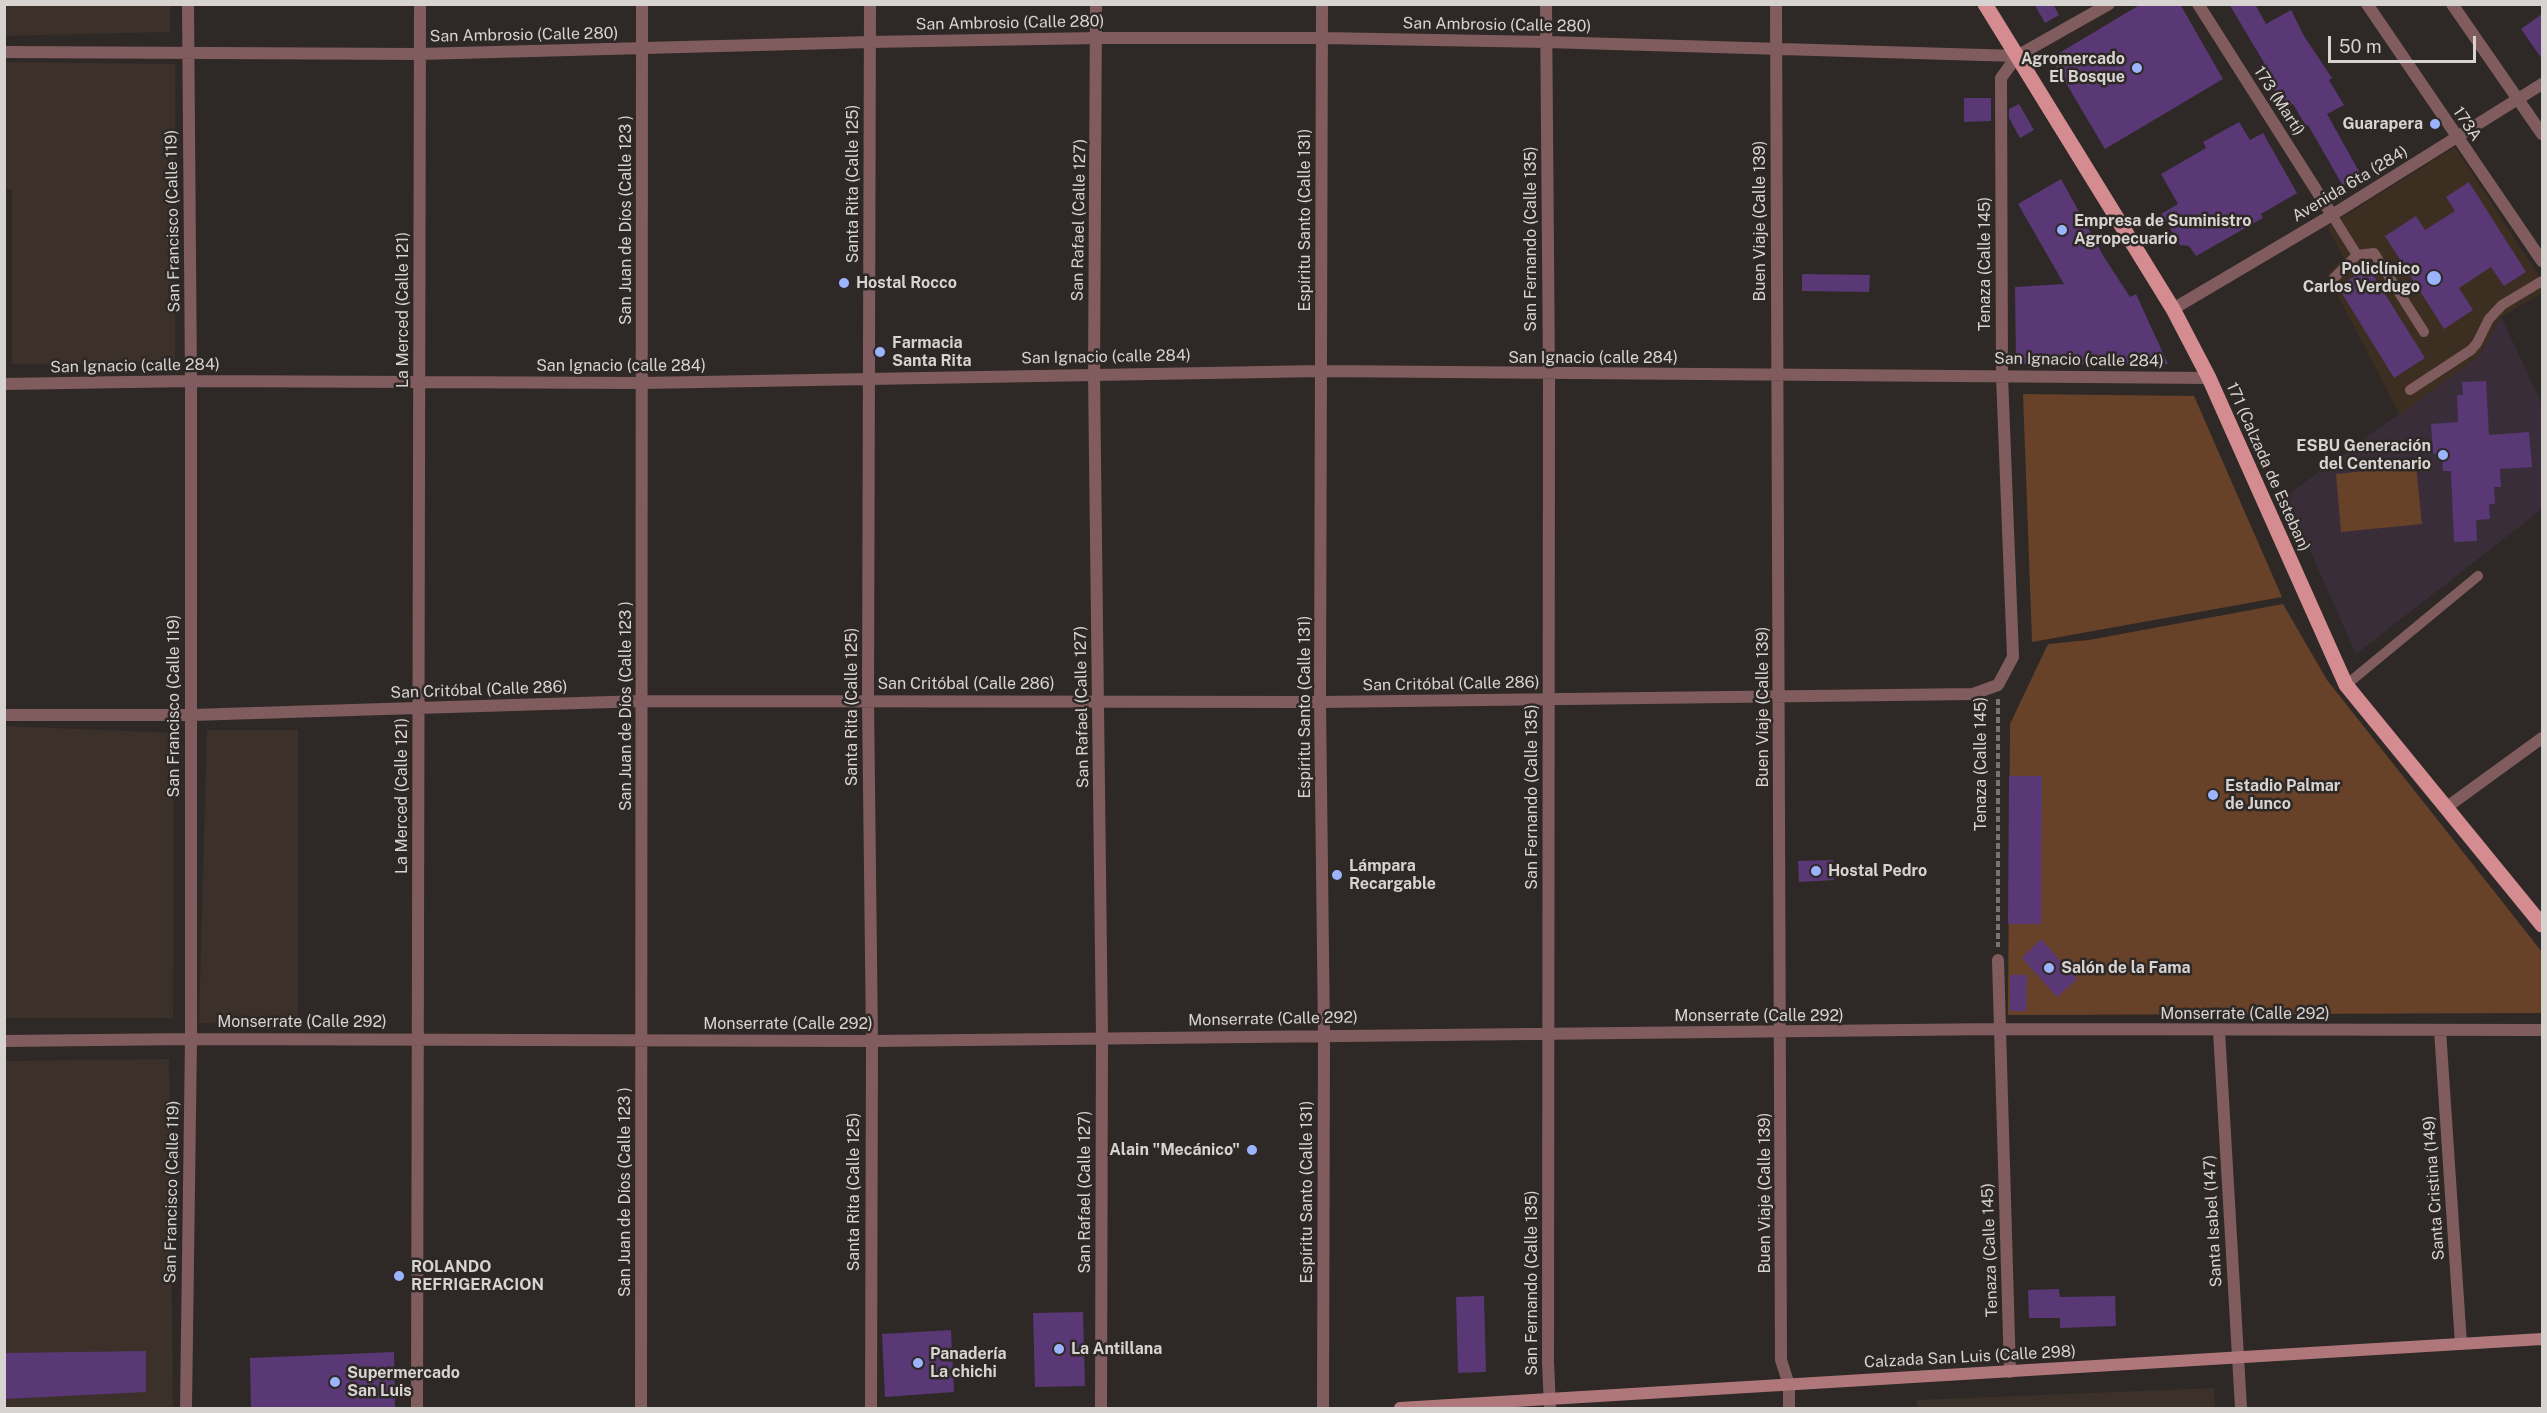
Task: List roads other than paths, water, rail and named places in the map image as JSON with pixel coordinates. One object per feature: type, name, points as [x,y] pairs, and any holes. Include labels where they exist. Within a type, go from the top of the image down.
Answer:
[{"type":"main road","name":"171 (Calzada de Esteban)","points":[[1985,4],[2173,309],[2209,378],[2346,685],[2542,925]]},
{"type":"main road","name":"Calzada San Luis (Calle 298)","points":[[1400,1408],[1550,1404],[1789,1385],[2542,1339]]},
{"type":"street","name":"San Francisco (Calle 119)","points":[[186,1408],[191,1038],[191,381],[188,4]]},
{"type":"street","name":"La Merced (Calle 121)","points":[[417,1408],[420,4]]},
{"type":"street","name":"San Juan de Díos (Calle 123 )","points":[[641,1408],[642,4]]},
{"type":"street","name":"Santa Rita (Calle 125)","points":[[870,4],[868,700],[872,1041],[871,1408]]},
{"type":"street","name":"San Rafael (Calle 127)","points":[[1096,4],[1094,374],[1102,1038],[1101,1408]]},
{"type":"street","name":"Espíritu Santo (Calle 131)","points":[[1322,4],[1320,702],[1324,1035],[1323,1408]]},
{"type":"street","name":"San Fernando (Calle 135)","points":[[1546,4],[1549,374],[1548,1361],[1550,1404]]},
{"type":"street","name":"Buen Viaje (Calle 139)","points":[[1776,4],[1776,376],[1782,1033],[1781,1360],[1789,1385],[1789,1408]]},
{"type":"street","points":[[2017,56],[2109,4]]},
{"type":"street","name":"173 (Martí)","points":[[2198,4],[2332,215]]},
{"type":"street","name":"173A","points":[[2367,4],[2456,138],[2542,261]]},
{"type":"street","points":[[2452,4],[2542,134]]},
{"type":"street","name":"San Ambrosio (Calle 280)","points":[[4,52],[420,54],[870,42],[1097,38],[1322,38],[1546,42],[2017,56]]},
{"type":"street","name":"Tenaza (Calle 145)","points":[[1998,686],[2013,657],[2002,376],[2001,78],[2017,56]]},
{"type":"street","name":"Avenida 6ta (284)","points":[[2173,309],[2332,215],[2542,84]]},
{"type":"street","name":"San Ignacio (calle 284)","points":[[4,384],[191,381],[642,383],[1321,371],[2209,378]]},
{"type":"street","name":"San Critóbal (Calle 286)","points":[[4,715],[191,715],[643,701],[1320,702],[1973,694],[1998,686]]},
{"type":"street","points":[[2447,807],[2542,738]]},
{"type":"street","name":"Tenaza (Calle 145)","points":[[1998,960],[2010,1372]]},
{"type":"street","name":"Monserrate (Calle 292)","points":[[4,1041],[191,1038],[872,1041],[2000,1029],[2542,1030]]},
{"type":"street","name":"Santa Cristina (149)","points":[[2440,1030],[2462,1344]]},
{"type":"street","name":"Santa Isabel (147)","points":[[2219,1031],[2241,1408]]},
{"type":"lane","points":[[2332,215],[2357,255]]},
{"type":"lane","points":[[2334,278],[2357,255],[2374,253],[2424,332]]},
{"type":"lane","points":[[2410,390],[2471,350],[2489,319],[2502,304],[2542,281]]},
{"type":"lane","points":[[2346,685],[2478,576]]},
{"type":"place","name":"Agromercado El Bosque","points":[[2137,68]]},
{"type":"place","name":"Guarapera","points":[[2435,124]]},
{"type":"place","name":"Empresa de Suministro Agropecuario","points":[[2062,230]]},
{"type":"place","name":"Policlínico Carlos Verdugo","points":[[2434,278]]},
{"type":"place","name":"Hostal Rocco","points":[[844,283]]},
{"type":"place","name":"Farmacia Santa Rita","points":[[880,352]]},
{"type":"place","name":"ESBU Generación del Centenario","points":[[2443,455]]},
{"type":"place","name":"Estadio Palmar de Junco","points":[[2213,795]]},
{"type":"place","name":"Hostal Pedro","points":[[1816,871]]},
{"type":"place","name":"Lámpara Recargable","points":[[1337,875]]},
{"type":"place","name":"Salón de la Fama","points":[[2049,968]]},
{"type":"place","name":"Alain \"Mecánico\"","points":[[1252,1150]]},
{"type":"place","name":"ROLANDO REFRIGERACION","points":[[399,1276]]},
{"type":"place","name":"La Antillana","points":[[1059,1349]]},
{"type":"place","name":"Panadería La chichi","points":[[918,1363]]},
{"type":"place","name":"Supermercado San Luis","points":[[335,1382]]}]
